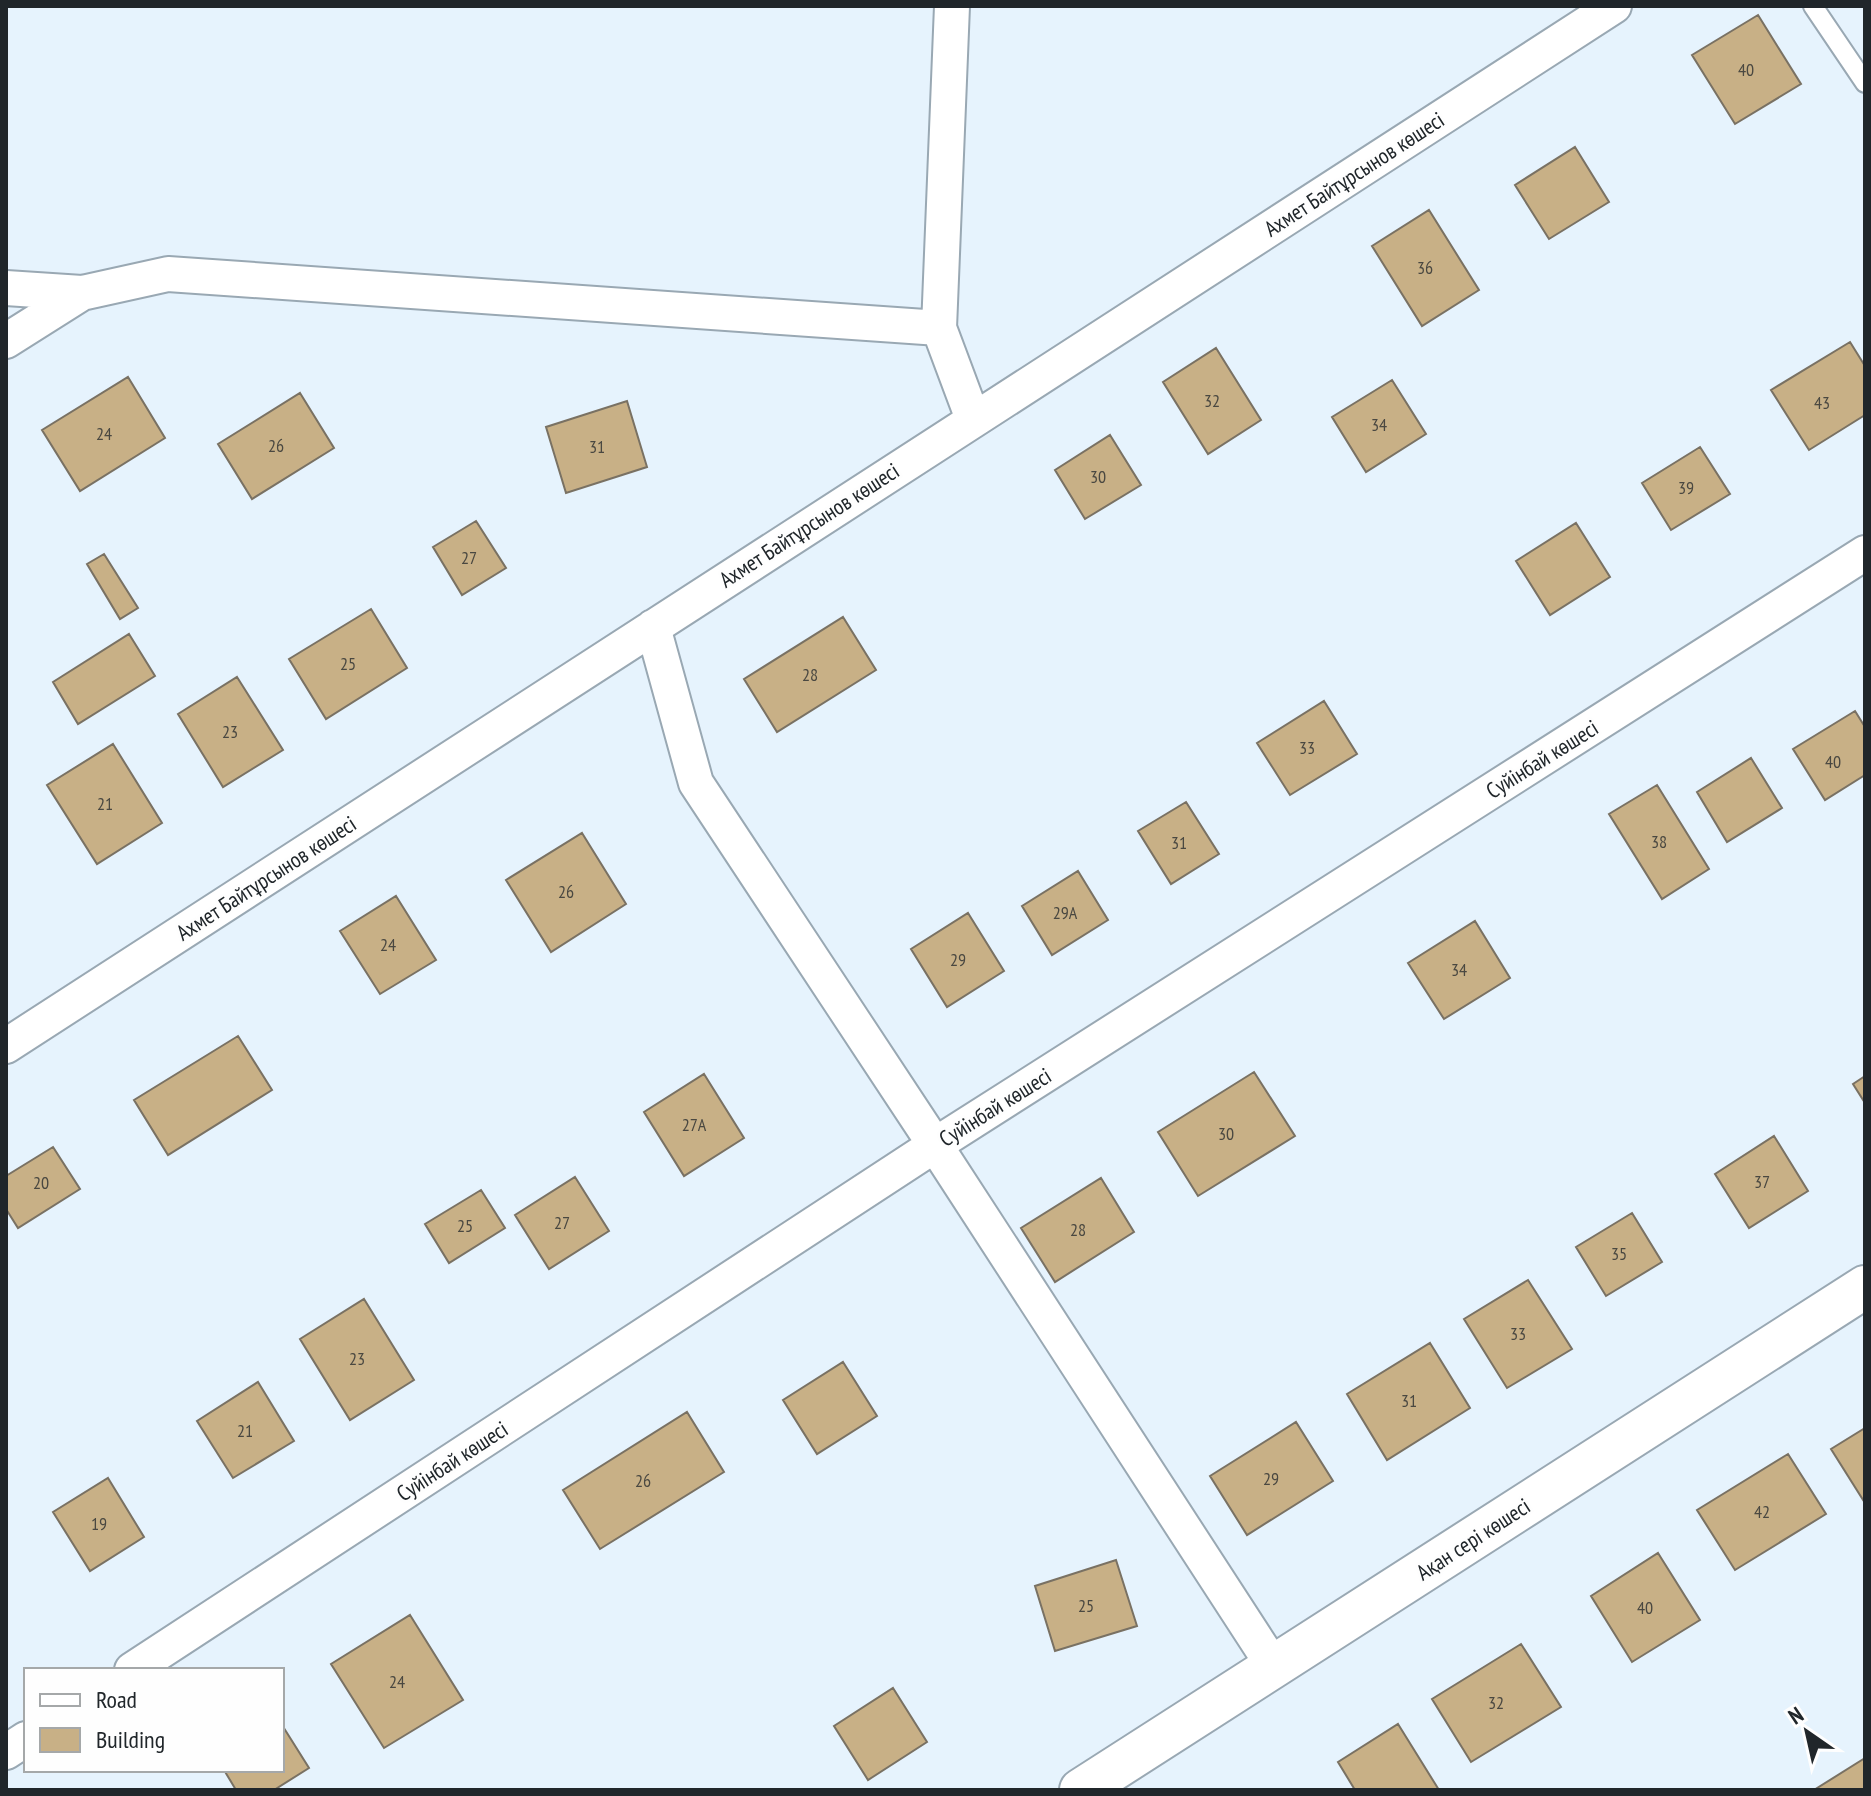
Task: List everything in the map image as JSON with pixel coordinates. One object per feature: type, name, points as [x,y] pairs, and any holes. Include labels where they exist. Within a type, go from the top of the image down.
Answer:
[{"type":"street","points":[[952,6],[939,328],[973,419]]},
{"type":"street","name":"Ахмет Байтұрсынов көшесі","points":[[6,1046],[1614,6]]},
{"type":"street","points":[[6,288],[82,293],[168,274],[939,328]]},
{"type":"street","points":[[6,341],[82,293]]},
{"type":"street","name":"Суйінбай көшесі","points":[[135,1668],[935,1145],[1865,553]]},
{"type":"street","points":[[653,627],[696,783],[1274,1667]]},
{"type":"street","name":"Ақан сері көшесі","points":[[1097,1786],[1274,1667],[1865,1287]]},
{"type":"street","points":[[6,1752],[24,1740]]},
{"type":"lane","points":[[1813,6],[1865,83]]},
{"type":"building","points":[[1758,15],[1801,84],[1735,124],[1692,55]]},
{"type":"building","points":[[1575,147],[1609,202],[1549,239],[1515,185]]},
{"type":"building","points":[[1429,210],[1479,290],[1422,326],[1372,246]]},
{"type":"building","points":[[1850,342],[1865,366],[1865,415],[1809,450],[1771,390]]},
{"type":"building","points":[[1216,348],[1261,420],[1208,454],[1163,382]]},
{"type":"building","points":[[128,377],[165,438],[80,491],[42,430]]},
{"type":"building","points":[[1392,380],[1426,434],[1366,472],[1332,417]]},
{"type":"building","points":[[300,393],[334,448],[252,499],[218,444]]},
{"type":"building","points":[[627,401],[647,467],[566,493],[546,427]]},
{"type":"building","points":[[1110,435],[1141,485],[1085,519],[1055,470]]},
{"type":"building","points":[[1700,447],[1730,494],[1671,530],[1642,483]]},
{"type":"building","points":[[476,521],[506,568],[462,595],[433,547]]},
{"type":"building","points":[[1576,523],[1610,577],[1550,615],[1516,561]]},
{"type":"building","points":[[104,554],[138,608],[120,619],[87,564]]},
{"type":"building","points":[[371,609],[407,668],[326,719],[289,659]]},
{"type":"building","points":[[843,617],[876,670],[777,732],[744,679]]},
{"type":"building","points":[[129,634],[155,676],[78,724],[53,682]]},
{"type":"building","points":[[237,677],[283,750],[223,787],[178,714]]},
{"type":"building","points":[[1324,701],[1357,754],[1290,795],[1257,743]]},
{"type":"building","points":[[1855,711],[1865,727],[1865,775],[1825,800],[1793,749]]},
{"type":"building","points":[[113,744],[162,823],[97,864],[47,785]]},
{"type":"building","points":[[1751,758],[1782,808],[1727,842],[1697,792]]},
{"type":"building","points":[[1657,785],[1709,869],[1662,899],[1609,814]]},
{"type":"building","points":[[1186,802],[1219,854],[1171,884],[1138,831]]},
{"type":"building","points":[[582,833],[626,904],[551,952],[506,880]]},
{"type":"building","points":[[1078,871],[1108,920],[1052,955],[1022,906]]},
{"type":"building","points":[[396,896],[436,960],[380,994],[340,931]]},
{"type":"building","points":[[968,913],[1004,971],[947,1007],[911,949]]},
{"type":"building","points":[[1475,921],[1510,978],[1444,1019],[1408,963]]},
{"type":"building","points":[[238,1036],[272,1090],[168,1155],[134,1100]]},
{"type":"building","points":[[1254,1072],[1295,1136],[1198,1196],[1158,1132]]},
{"type":"building","points":[[704,1074],[744,1138],[684,1176],[644,1112]]},
{"type":"building","points":[[1865,1076],[1865,1103],[1853,1084]]},
{"type":"building","points":[[1774,1136],[1808,1191],[1749,1228],[1715,1174]]},
{"type":"building","points":[[53,1147],[80,1189],[18,1228],[6,1209],[6,1176]]},
{"type":"building","points":[[575,1177],[609,1231],[549,1269],[515,1215]]},
{"type":"building","points":[[1101,1178],[1134,1232],[1055,1282],[1021,1228]]},
{"type":"building","points":[[481,1190],[505,1228],[449,1263],[425,1224]]},
{"type":"building","points":[[1632,1213],[1662,1262],[1606,1296],[1576,1247]]},
{"type":"building","points":[[1528,1280],[1572,1349],[1507,1388],[1464,1319]]},
{"type":"building","points":[[364,1299],[414,1380],[350,1420],[300,1339]]},
{"type":"building","points":[[1430,1343],[1470,1408],[1387,1460],[1347,1394]]},
{"type":"building","points":[[843,1362],[877,1416],[817,1454],[783,1400]]},
{"type":"building","points":[[258,1382],[294,1441],[233,1478],[197,1421]]},
{"type":"building","points":[[687,1412],[724,1472],[600,1549],[563,1490]]},
{"type":"building","points":[[1296,1422],[1333,1481],[1247,1535],[1210,1476]]},
{"type":"building","points":[[1865,1428],[1865,1503],[1831,1449]]},
{"type":"building","points":[[1788,1454],[1826,1514],[1735,1570],[1697,1510]]},
{"type":"building","points":[[108,1478],[144,1537],[90,1571],[53,1512]]},
{"type":"building","points":[[1658,1553],[1700,1620],[1632,1662],[1591,1596]]},
{"type":"building","points":[[1116,1560],[1137,1626],[1055,1651],[1035,1586]]},
{"type":"building","points":[[410,1615],[463,1700],[384,1748],[331,1664]]},
{"type":"building","points":[[1521,1644],[1561,1707],[1471,1762],[1432,1699]]},
{"type":"building","points":[[893,1688],[927,1742],[868,1780],[834,1726]]},
{"type":"building","points":[[1398,1724],[1439,1790],[1355,1790],[1338,1762]]},
{"type":"building","points":[[284,1728],[309,1768],[274,1790],[236,1790],[225,1772],[284,1772]]},
{"type":"building","points":[[1865,1758],[1865,1790],[1814,1790]]}]
